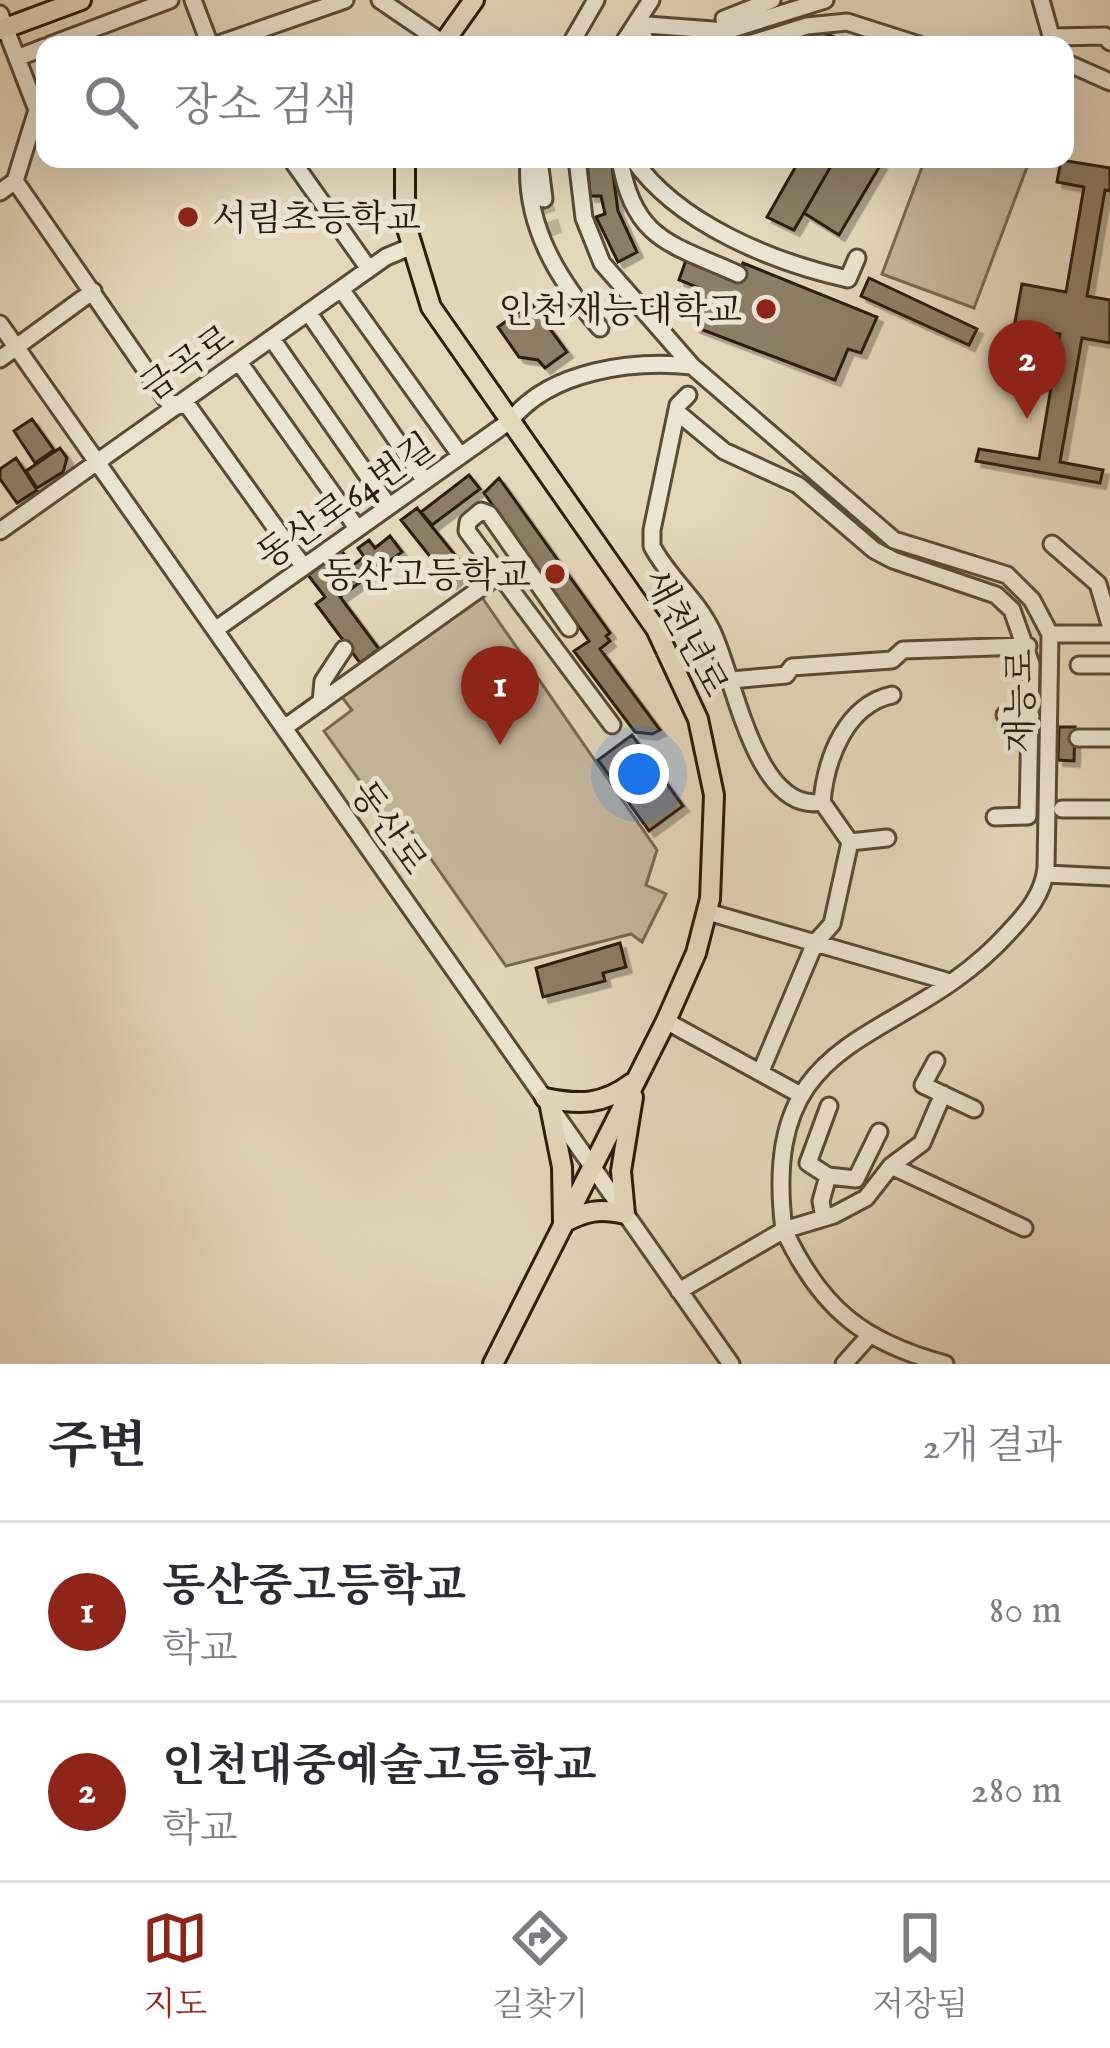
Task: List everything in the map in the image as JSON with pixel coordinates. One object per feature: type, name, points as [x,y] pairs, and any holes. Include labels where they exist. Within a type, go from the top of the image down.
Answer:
[{"type":"main road","points":[[2,24],[81,0]]},
{"type":"main road","points":[[449,36],[474,0]]},
{"type":"main road","name":"새천년로","points":[[404,168],[410,247],[442,326],[656,629],[689,697],[707,750],[713,795],[708,912],[696,953],[493,1364]]},
{"type":"main road","points":[[635,1080],[621,1171],[625,1214],[587,1210],[563,1223],[562,1167],[548,1102],[592,1103],[615,1096],[635,1080]]},
{"type":"street","points":[[75,36],[170,0]]},
{"type":"street","points":[[193,0],[209,36]]},
{"type":"street","points":[[241,36],[345,0]]},
{"type":"street","points":[[380,0],[432,36]]},
{"type":"street","points":[[575,36],[596,0]]},
{"type":"street","points":[[629,36],[651,0]]},
{"type":"street","points":[[726,31],[724,19],[772,0]]},
{"type":"street","points":[[640,21],[726,31],[825,0]]},
{"type":"street","points":[[1041,0],[1051,36]]},
{"type":"street","points":[[640,21],[644,36]]},
{"type":"street","points":[[775,36],[807,26],[847,22],[891,36]]},
{"type":"street","points":[[2,24],[36,98]]},
{"type":"street","points":[[1074,39],[1105,36],[1110,42]]},
{"type":"street","points":[[16,58],[36,50]]},
{"type":"street","points":[[1074,66],[1110,82]]},
{"type":"street","points":[[0,192],[15,182],[36,122]]},
{"type":"street","points":[[297,168],[369,269]]},
{"type":"street","points":[[529,168],[529,196],[547,251],[561,279],[600,328]]},
{"type":"street","points":[[539,168],[544,199]]},
{"type":"street","name":"재능로","points":[[578,168],[584,218],[602,263],[692,366],[894,540],[1007,575],[1032,600],[1050,634],[1046,874],[1041,891],[1011,931],[950,982],[834,1056],[800,1094],[780,1161],[784,1230]]},
{"type":"street","points":[[621,168],[624,184],[647,230],[738,274]]},
{"type":"street","points":[[641,168],[689,213],[787,260],[848,279],[857,258]]},
{"type":"street","points":[[15,182],[168,402],[188,406],[303,566]]},
{"type":"street","name":"금곡로","points":[[1,529],[369,269],[410,247]]},
{"type":"street","points":[[341,289],[460,455]]},
{"type":"street","points":[[0,359],[93,291]]},
{"type":"street","points":[[308,312],[424,480]]},
{"type":"street","name":"동산로","points":[[0,324],[731,1364]]},
{"type":"street","points":[[272,339],[388,506]]},
{"type":"street","points":[[238,362],[356,528]]},
{"type":"street","name":"동산로64번길","points":[[215,630],[511,420],[539,393],[591,374],[642,363],[692,366]]},
{"type":"street","points":[[688,395],[677,412],[652,546],[702,614],[767,774],[796,799],[822,802]]},
{"type":"street","points":[[677,412],[724,451],[798,485],[874,550],[996,595],[1012,610],[1028,646],[1028,816],[995,817]]},
{"type":"street","points":[[569,628],[489,514],[481,512],[466,526],[612,725]]},
{"type":"street","points":[[1050,634],[1110,629],[1098,584],[1052,544]]},
{"type":"street","points":[[284,728],[499,575]]},
{"type":"street","points":[[732,680],[786,675],[792,667],[892,660],[903,650],[1028,646]]},
{"type":"street","points":[[321,702],[323,681],[344,649]]},
{"type":"street","points":[[1078,665],[1110,665]]},
{"type":"street","points":[[760,1071],[815,943],[832,924],[850,842],[822,802],[826,778],[850,718],[861,707],[892,695]]},
{"type":"street","points":[[1005,715],[1031,716]]},
{"type":"street","points":[[1078,738],[1110,738]]},
{"type":"street","points":[[1062,809],[1110,809]]},
{"type":"street","points":[[850,842],[887,838]]},
{"type":"street","points":[[1046,874],[1110,877]]},
{"type":"street","points":[[708,912],[950,982]]},
{"type":"street","points":[[666,1021],[800,1094]]},
{"type":"street","points":[[936,1061],[923,1085],[974,1109]]},
{"type":"street","points":[[679,1291],[784,1230],[866,1198],[891,1166],[922,1143],[943,1094]]},
{"type":"street","points":[[829,1106],[808,1163],[828,1176],[856,1179],[879,1132]]},
{"type":"street","points":[[891,1166],[1024,1228]]},
{"type":"street","points":[[824,1218],[821,1202],[828,1176]]},
{"type":"street","points":[[784,1230],[808,1275],[868,1337],[945,1364]]},
{"type":"street","points":[[844,1364],[868,1337]]},
{"type":"shaded area","points":[[922,168],[1027,168],[974,308],[882,274]]},
{"type":"shaded area","points":[[481,596],[657,850],[646,885],[666,894],[642,942],[631,934],[506,966],[410,829],[399,836],[324,731],[352,710],[341,696]]},
{"type":"building","points":[[1074,162],[1110,168],[1110,191],[1105,190],[1087,296],[1110,300],[1110,343],[1082,338],[1060,462],[1103,470],[1100,483],[976,461],[979,449],[1039,459],[1060,334],[1014,327],[1022,284],[1066,292],[1084,187],[1057,182],[1060,168],[1074,168]]},
{"type":"building","points":[[588,168],[612,168],[618,211],[637,252],[618,262],[596,217],[605,214],[601,196],[590,196]]},
{"type":"building","points":[[795,168],[830,168],[794,230],[767,217]]},
{"type":"building","points":[[830,168],[879,168],[839,235],[804,213]]},
{"type":"building","points":[[686,260],[734,281],[743,263],[877,317],[861,353],[848,349],[835,380],[695,327],[704,307],[691,302],[697,287],[679,280]]},
{"type":"building","points":[[869,278],[977,329],[969,345],[861,296]]},
{"type":"building","points":[[531,303],[567,352],[545,368],[538,360],[519,357],[498,327]]},
{"type":"building","points":[[32,419],[54,450],[35,463],[14,431]]},
{"type":"building","points":[[60,448],[67,458],[63,472],[37,488],[26,471]]},
{"type":"building","points":[[16,458],[37,490],[17,503],[0,479],[0,469]]},
{"type":"building","points":[[469,475],[480,489],[432,525],[421,512]]},
{"type":"building","name":"동산고등학교","points":[[499,478],[610,633],[606,636],[610,641],[600,649],[660,730],[635,732],[574,651],[589,641],[484,493]]},
{"type":"building","points":[[417,508],[467,570],[451,583],[401,520]]},
{"type":"building","points":[[390,536],[402,552],[340,597],[329,583],[364,557],[358,548],[369,540],[375,548]]},
{"type":"building","points":[[341,550],[349,560],[326,578],[379,649],[360,663],[316,604],[325,597],[308,575]]},
{"type":"building","points":[[1059,727],[1075,727],[1074,761],[1058,760]]},
{"type":"building","points":[[632,735],[683,806],[649,831],[598,760]]},
{"type":"building","points":[[620,943],[626,967],[603,973],[605,981],[543,997],[536,968]]},
{"type":"tunnel","points":[[544,199],[557,241]]},
{"type":"place","name":"서림초등학교","points":[[188,217]]},
{"type":"place","name":"인천재능대학교","points":[[766,309]]},
{"type":"place","name":"인천대중예술고등학교","points":[[1027,419]]},
{"type":"place","name":"동산고등학교","points":[[555,574]]},
{"type":"place","name":"동산중고등학교","points":[[500,745]]}]
